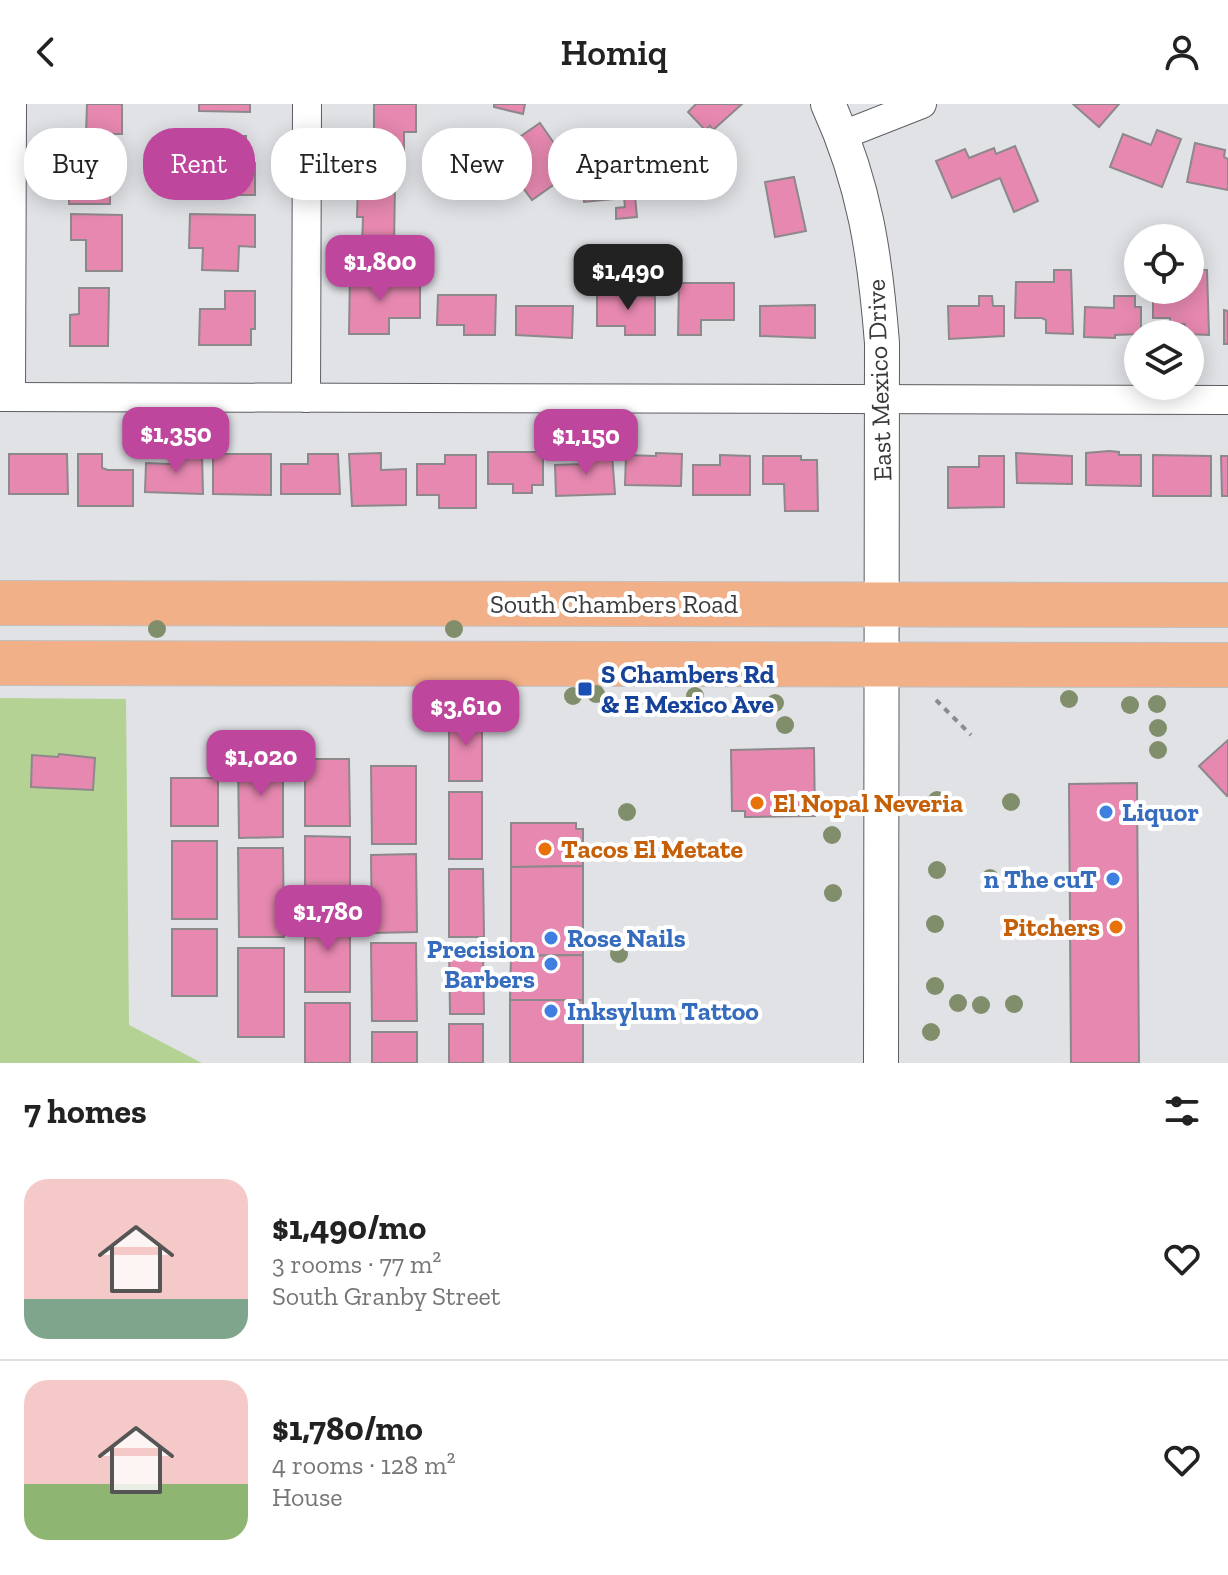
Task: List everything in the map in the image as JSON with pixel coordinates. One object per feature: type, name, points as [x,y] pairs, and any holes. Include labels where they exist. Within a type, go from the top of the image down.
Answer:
[{"type":"main road","name":"South Chambers Road","points":[[0,603],[1228,605]]},
{"type":"main road","points":[[0,663],[1228,665]]},
{"type":"street","points":[[12,104],[6,397],[1228,400]]},
{"type":"street","points":[[306,398],[307,104]]},
{"type":"street","name":"East Mexico Drive","points":[[828,104],[843,135],[862,193],[873,247],[882,343],[881,1063]]},
{"type":"street","points":[[843,135],[922,104]]},
{"type":"path","points":[[931,694],[971,735]]},
{"type":"green space","points":[[0,698],[126,699],[129,1025],[202,1063],[0,1063]]},
{"type":"building","points":[[87,104],[122,104],[122,128],[86,128]]},
{"type":"building","points":[[199,104],[250,104],[250,112],[199,111]]},
{"type":"building","points":[[374,104],[416,104],[416,132],[406,132],[406,128],[374,128]]},
{"type":"building","points":[[494,104],[525,104],[523,114],[494,107]]},
{"type":"building","points":[[696,104],[742,104],[715,128],[703,128],[688,112]]},
{"type":"building","points":[[1073,104],[1119,104],[1099,127]]},
{"type":"building","points":[[540,123],[548,135],[548,189],[532,200],[532,128]]},
{"type":"building","points":[[1157,130],[1181,139],[1162,187],[1110,167],[1123,134],[1151,145]]},
{"type":"building","points":[[1195,143],[1225,150],[1228,190],[1187,182]]},
{"type":"building","points":[[1015,146],[1038,201],[1014,212],[1000,178],[952,198],[936,161],[965,149],[969,158],[994,148],[996,154]]},
{"type":"building","points":[[794,177],[806,231],[775,237],[765,182]]},
{"type":"building","points":[[69,200],[110,200],[110,204],[69,204]]},
{"type":"building","points":[[357,200],[395,200],[394,248],[362,247],[363,217],[357,217]]},
{"type":"building","points":[[624,200],[635,200],[637,217],[616,219],[616,208],[625,207]]},
{"type":"building","points":[[71,214],[122,215],[122,271],[86,271],[86,240],[71,240]]},
{"type":"building","points":[[190,214],[255,215],[255,247],[239,246],[238,271],[202,270],[203,248],[189,248]]},
{"type":"building","points":[[1054,270],[1071,270],[1073,334],[1046,333],[1046,320],[1042,318],[1015,318],[1016,282],[1054,282]]},
{"type":"building","points":[[1204,270],[1207,270],[1209,335],[1204,335],[1204,320],[1153,318],[1153,304],[1204,304]]},
{"type":"building","points":[[350,272],[383,272],[383,282],[420,282],[420,318],[389,318],[389,334],[349,334]]},
{"type":"building","points":[[679,283],[734,283],[734,320],[701,320],[701,335],[678,335]]},
{"type":"building","points":[[618,286],[637,286],[637,296],[655,296],[655,335],[625,335],[625,326],[597,326],[597,295],[618,295]]},
{"type":"building","points":[[79,288],[109,288],[108,346],[70,346],[70,315],[79,314]]},
{"type":"building","points":[[225,291],[255,291],[255,329],[251,329],[251,345],[199,345],[200,309],[225,309]]},
{"type":"building","points":[[438,295],[496,295],[495,335],[464,335],[464,325],[437,325]]},
{"type":"building","points":[[979,296],[992,296],[993,306],[1004,306],[1004,336],[949,339],[948,306],[979,306]]},
{"type":"building","points":[[1114,296],[1124,296],[1124,304],[1141,307],[1141,320],[1124,320],[1124,335],[1115,335],[1115,338],[1084,337],[1085,307],[1114,308]]},
{"type":"building","points":[[815,305],[815,338],[760,336],[760,306]]},
{"type":"building","points":[[516,306],[573,306],[572,338],[516,335]]},
{"type":"building","points":[[1224,310],[1228,311],[1228,344],[1224,344]]},
{"type":"building","points":[[488,452],[543,452],[543,485],[532,485],[532,493],[513,493],[513,484],[488,484]]},
{"type":"building","points":[[1119,452],[1119,455],[1141,455],[1141,486],[1086,485],[1086,453]]},
{"type":"building","points":[[381,453],[381,470],[406,469],[406,505],[352,506],[349,454]]},
{"type":"building","points":[[656,453],[682,454],[681,486],[625,485],[626,455],[656,456]]},
{"type":"building","points":[[1016,453],[1072,456],[1072,484],[1017,483]]},
{"type":"building","points":[[9,454],[67,454],[68,494],[9,494]]},
{"type":"building","points":[[78,454],[102,454],[102,468],[108,470],[133,470],[133,506],[78,506]]},
{"type":"building","points":[[172,454],[202,454],[203,494],[145,492],[146,463],[171,464]]},
{"type":"building","points":[[213,454],[271,454],[271,495],[213,494]]},
{"type":"building","points":[[308,454],[338,454],[340,494],[281,494],[281,464],[308,464]]},
{"type":"building","points":[[612,454],[615,494],[556,496],[555,465],[582,464],[582,455]]},
{"type":"building","points":[[445,455],[476,455],[476,508],[439,508],[439,495],[417,495],[417,464],[445,464]]},
{"type":"building","points":[[720,455],[750,456],[750,495],[693,495],[693,465],[720,465]]},
{"type":"building","points":[[1153,455],[1211,456],[1211,496],[1153,496]]},
{"type":"building","points":[[763,456],[801,456],[801,460],[817,460],[818,511],[785,511],[784,484],[763,484]]},
{"type":"building","points":[[979,456],[1004,456],[1004,507],[948,508],[948,467],[979,467]]},
{"type":"building","points":[[1221,456],[1228,456],[1228,496],[1222,496]]},
{"type":"building","points":[[449,714],[482,714],[482,781],[449,781]]},
{"type":"building","points":[[1228,740],[1228,795],[1227,796],[1199,766]]},
{"type":"building","points":[[814,748],[815,816],[745,817],[745,811],[732,811],[731,750]]},
{"type":"building","points":[[59,754],[95,758],[93,790],[31,787],[32,755],[58,757]]},
{"type":"building","points":[[238,759],[283,759],[283,837],[239,838]]},
{"type":"building","points":[[305,759],[349,759],[350,826],[305,826]]},
{"type":"building","points":[[371,766],[416,766],[416,844],[372,844]]},
{"type":"building","points":[[171,778],[218,778],[218,826],[171,826]]},
{"type":"building","points":[[1137,783],[1139,1063],[1071,1063],[1069,784]]},
{"type":"building","points":[[449,792],[482,792],[482,859],[449,859]]},
{"type":"building","points":[[511,823],[576,823],[576,829],[583,829],[583,866],[511,867]]},
{"type":"building","points":[[305,836],[350,837],[350,904],[305,904]]},
{"type":"building","points":[[172,841],[217,841],[217,919],[172,919]]},
{"type":"building","points":[[238,848],[283,848],[284,937],[239,937]]},
{"type":"building","points":[[416,854],[417,932],[372,933],[371,855]]},
{"type":"building","points":[[583,866],[583,955],[511,956],[511,867]]},
{"type":"building","points":[[449,869],[483,869],[484,937],[449,937]]},
{"type":"building","points":[[305,914],[350,914],[350,992],[305,992]]},
{"type":"building","points":[[172,929],[217,929],[217,996],[172,996]]},
{"type":"building","points":[[371,943],[416,943],[417,1021],[372,1021]]},
{"type":"building","points":[[449,947],[483,947],[484,1014],[450,1014]]},
{"type":"building","points":[[238,948],[284,948],[284,1037],[238,1037]]},
{"type":"building","points":[[583,955],[583,1000],[510,1000],[511,956]]},
{"type":"building","points":[[510,1000],[583,1000],[583,1063],[510,1063]]},
{"type":"building","points":[[305,1003],[350,1003],[350,1063],[305,1063]]},
{"type":"building","points":[[449,1024],[483,1024],[483,1063],[449,1063]]},
{"type":"building","points":[[372,1032],[417,1032],[417,1063],[372,1063]]},
{"type":"place","name":"S Chambers Rd & E Mexico Ave","points":[[585,689]]},
{"type":"place","name":"El Nopal Neveria","points":[[757,803]]},
{"type":"place","name":"Liquor","points":[[1106,812]]},
{"type":"place","name":"Tacos El Metate","points":[[545,849]]},
{"type":"place","name":"n The cuT","points":[[1113,879]]},
{"type":"place","name":"Pitchers","points":[[1116,927]]},
{"type":"place","name":"Rose Nails","points":[[551,938]]},
{"type":"place","name":"Precision Barbers","points":[[551,964]]},
{"type":"place","name":"Inksylum Tattoo","points":[[551,1011]]}]
